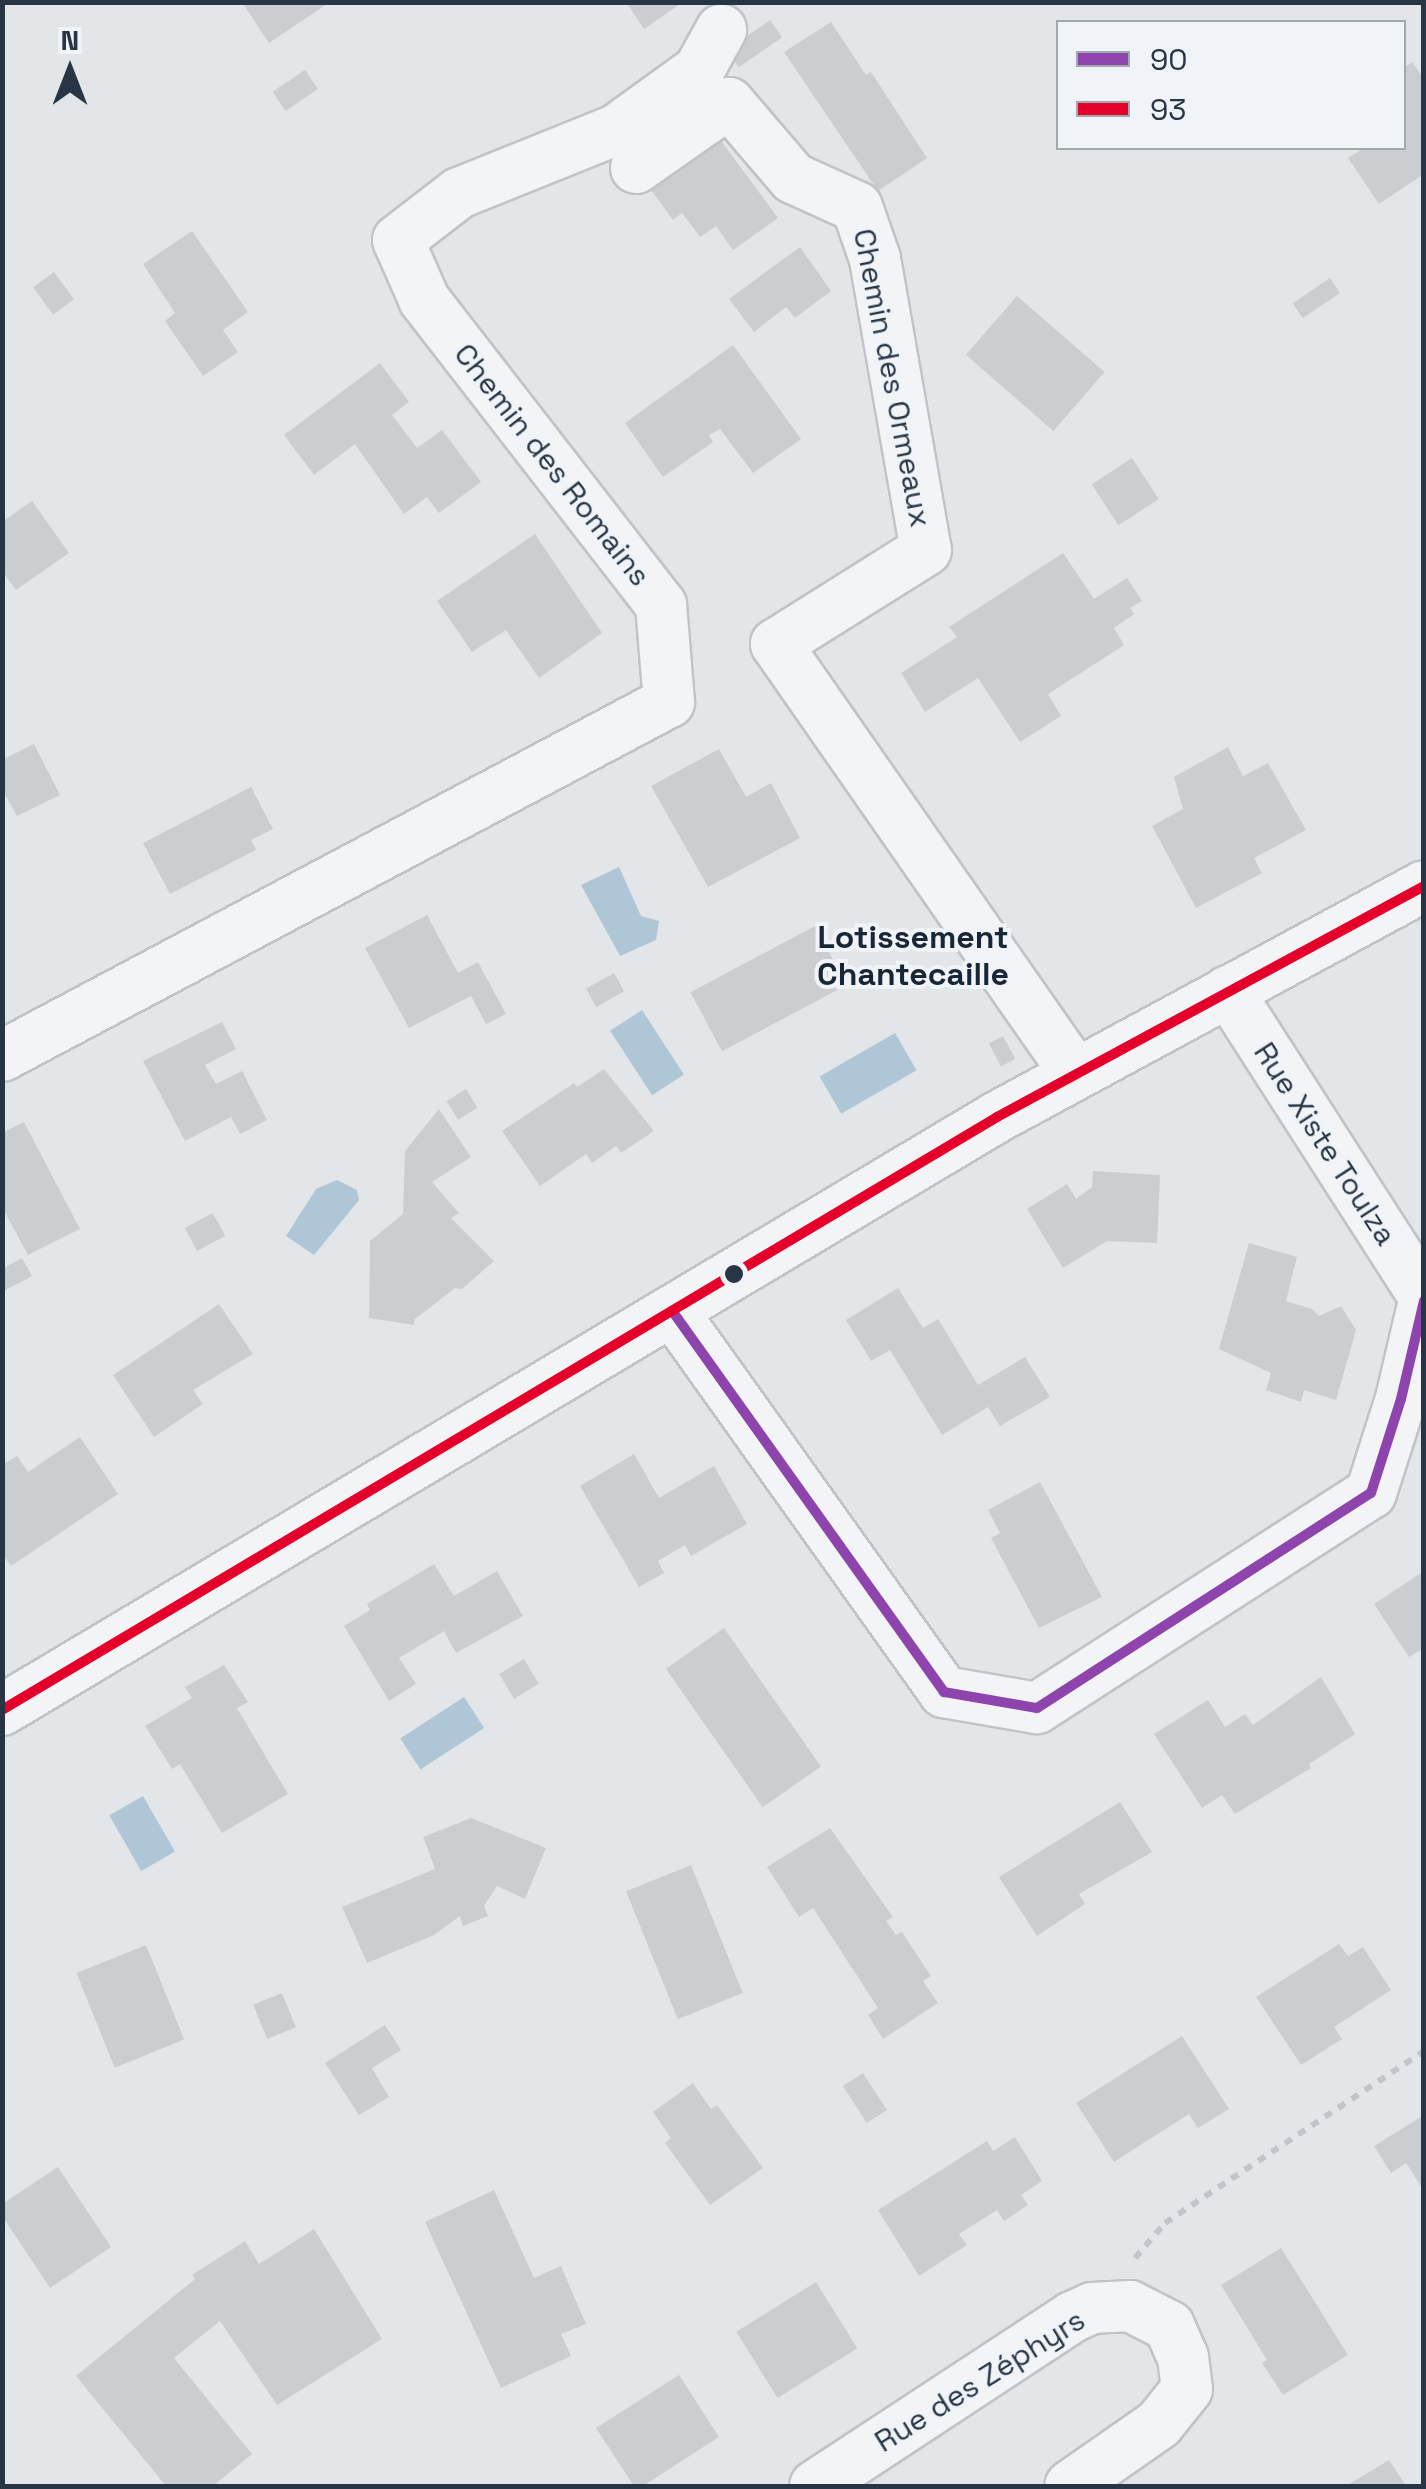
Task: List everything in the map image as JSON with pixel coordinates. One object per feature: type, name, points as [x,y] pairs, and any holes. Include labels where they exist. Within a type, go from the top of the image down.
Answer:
[{"type":"street","name":"Chemin des Romains","points":[[2,1056],[669,702],[661,606],[424,298],[398,240],[459,193],[616,130],[700,70],[721,30]]},
{"type":"street","name":"Chemin des Ormeaux","points":[[636,168],[729,102],[793,178],[857,208],[874,259],[926,550],[776,644],[1075,1073]]},
{"type":"street","points":[[2,1710],[1075,1073],[1424,886]]},
{"type":"street","name":"Rue Xiste Toulza","points":[[673,1312],[944,1692],[1036,1708],[1371,1493],[1401,1399],[1424,1299],[1228,992]]},
{"type":"street","name":"Rue des Zéphyrs","points":[[815,2486],[1072,2317],[1092,2308],[1130,2306],[1169,2326],[1183,2357],[1187,2389],[1159,2424],[1070,2486]]},
{"type":"path","points":[[1092,2308],[1166,2224],[1424,2051]]},
{"type":"water","points":[[619,867],[641,916],[659,921],[656,940],[620,956],[581,885]]},
{"type":"water","points":[[642,1010],[684,1075],[652,1095],[610,1031]]},
{"type":"water","points":[[895,1033],[916,1070],[841,1114],[820,1076]]},
{"type":"water","points":[[337,1180],[357,1190],[359,1200],[314,1255],[286,1236],[316,1189]]},
{"type":"water","points":[[464,1697],[484,1728],[420,1769],[400,1738]]},
{"type":"water","points":[[143,1796],[175,1851],[141,1871],[109,1816]]},
{"type":"building","points":[[242,2],[330,2],[269,43]]},
{"type":"building","points":[[626,2],[683,2],[644,29]]},
{"type":"building","points":[[770,20],[782,37],[739,68],[727,50]]},
{"type":"building","points":[[831,22],[866,75],[871,72],[927,158],[878,191],[784,52]]},
{"type":"building","points":[[1412,62],[1424,79],[1424,174],[1379,204],[1348,158],[1361,150],[1406,150],[1406,66]]},
{"type":"building","points":[[305,70],[318,89],[286,111],[273,92]]},
{"type":"building","points":[[714,131],[778,218],[733,250],[716,226],[700,237],[682,213],[673,220],[646,183]]},
{"type":"building","points":[[192,231],[248,312],[223,330],[238,352],[203,376],[165,321],[175,313],[143,264]]},
{"type":"building","points":[[800,247],[831,291],[795,318],[786,307],[754,332],[729,299]]},
{"type":"building","points":[[54,272],[74,300],[53,315],[33,287]]},
{"type":"building","points":[[1330,278],[1340,293],[1303,318],[1293,303]]},
{"type":"building","points":[[1017,296],[1105,372],[1053,431],[966,355]]},
{"type":"building","points":[[733,345],[801,439],[753,473],[720,429],[709,435],[713,442],[663,477],[625,423]]},
{"type":"building","points":[[380,363],[409,402],[392,415],[417,448],[442,430],[481,482],[439,513],[427,497],[404,514],[355,444],[314,475],[284,435]]},
{"type":"building","points":[[1132,458],[1159,499],[1118,525],[1092,484]]},
{"type":"building","points":[[32,501],[69,553],[16,590],[2,571],[2,522]]},
{"type":"building","points":[[535,534],[602,633],[539,678],[506,630],[472,652],[437,601]]},
{"type":"building","points":[[1063,553],[1094,599],[1127,578],[1142,601],[1130,608],[1134,614],[1114,628],[1124,645],[1048,694],[1061,716],[1020,742],[978,678],[925,712],[901,673],[957,637],[949,627]]},
{"type":"building","points":[[34,744],[60,795],[17,816],[2,789],[2,760]]},
{"type":"building","points":[[1228,747],[1243,776],[1268,763],[1306,830],[1254,858],[1262,873],[1196,908],[1152,826],[1183,809],[1174,777]]},
{"type":"building","points":[[719,749],[746,797],[771,783],[800,838],[708,887],[651,786]]},
{"type":"building","points":[[251,787],[273,829],[251,840],[256,850],[170,894],[143,843]]},
{"type":"building","points":[[427,915],[458,973],[478,962],[506,1014],[486,1024],[471,996],[409,1028],[365,948]]},
{"type":"building","points":[[815,926],[846,985],[722,1051],[691,992]]},
{"type":"building","points":[[614,973],[624,991],[596,1007],[586,989]]},
{"type":"building","points":[[222,1022],[236,1049],[205,1065],[216,1084],[242,1071],[267,1120],[240,1134],[231,1117],[185,1141],[143,1061]]},
{"type":"building","points":[[1003,1036],[1015,1059],[1001,1066],[989,1044]]},
{"type":"building","points":[[604,1069],[654,1131],[621,1153],[616,1146],[592,1163],[586,1154],[540,1186],[502,1131],[574,1083],[577,1087]]},
{"type":"building","points":[[466,1089],[478,1108],[458,1120],[446,1101]]},
{"type":"building","points":[[439,1109],[471,1157],[432,1182],[459,1213],[451,1218],[494,1261],[462,1289],[455,1288],[414,1320],[414,1325],[369,1318],[370,1241],[403,1214],[405,1151]]},
{"type":"building","points":[[24,1122],[80,1229],[28,1255],[2,1207],[2,1133]]},
{"type":"building","points":[[1093,1171],[1160,1175],[1157,1243],[1107,1241],[1063,1268],[1027,1209],[1067,1184],[1076,1199],[1092,1187]]},
{"type":"building","points":[[213,1213],[225,1236],[197,1251],[185,1228]]},
{"type":"building","points":[[1249,1243],[1297,1257],[1286,1301],[1312,1309],[1319,1316],[1341,1306],[1356,1330],[1336,1400],[1304,1390],[1301,1402],[1266,1390],[1271,1373],[1219,1349]]},
{"type":"building","points":[[22,1258],[32,1276],[2,1292],[2,1269]]},
{"type":"building","points":[[898,1288],[923,1328],[938,1319],[978,1385],[1025,1357],[1050,1397],[1000,1426],[988,1407],[942,1435],[890,1350],[871,1361],[846,1320]]},
{"type":"building","points":[[219,1304],[253,1354],[193,1390],[203,1404],[154,1437],[113,1375]]},
{"type":"building","points":[[80,1437],[118,1494],[11,1566],[2,1553],[2,1465],[17,1456],[28,1472]]},
{"type":"building","points":[[634,1454],[659,1498],[714,1466],[747,1524],[691,1556],[685,1545],[658,1561],[664,1573],[639,1587],[580,1486]]},
{"type":"building","points":[[1040,1482],[1102,1597],[1039,1628],[991,1538],[1000,1533],[988,1510]]},
{"type":"building","points":[[434,1564],[454,1596],[497,1571],[523,1616],[456,1653],[444,1631],[399,1658],[416,1684],[389,1701],[344,1626],[370,1610],[367,1604]]},
{"type":"building","points":[[1424,1571],[1424,1648],[1409,1657],[1374,1604]]},
{"type":"building","points":[[724,1628],[821,1766],[763,1807],[666,1669]]},
{"type":"building","points":[[524,1659],[539,1684],[514,1699],[499,1674]]},
{"type":"building","points":[[224,1665],[248,1702],[237,1708],[288,1794],[222,1833],[180,1764],[172,1769],[145,1726],[192,1698],[185,1687]]},
{"type":"building","points":[[1321,1677],[1355,1734],[1309,1764],[1311,1768],[1235,1814],[1222,1795],[1202,1808],[1154,1734],[1208,1700],[1225,1727],[1245,1714],[1253,1725]]},
{"type":"building","points":[[1120,1802],[1152,1852],[1079,1894],[1085,1904],[1037,1936],[999,1877]]},
{"type":"building","points":[[471,1818],[546,1848],[525,1899],[497,1886],[484,1906],[488,1916],[463,1926],[460,1916],[434,1935],[367,1963],[342,1907],[435,1869],[423,1837]]},
{"type":"building","points":[[830,1828],[893,1917],[886,1921],[896,1935],[902,1932],[931,1976],[923,1981],[938,2003],[883,2039],[868,2015],[878,2008],[813,1908],[799,1917],[767,1867]]},
{"type":"building","points":[[691,1865],[743,1993],[678,2019],[626,1891]]},
{"type":"building","points":[[1339,1944],[1348,1956],[1363,1947],[1391,1990],[1334,2027],[1342,2039],[1301,2065],[1256,1997]]},
{"type":"building","points":[[146,1945],[184,2040],[115,2068],[76,1973]]},
{"type":"building","points":[[282,1993],[296,2027],[267,2039],[253,2005]]},
{"type":"building","points":[[385,2025],[401,2050],[372,2068],[389,2097],[359,2115],[325,2063]]},
{"type":"building","points":[[1182,2036],[1229,2109],[1198,2128],[1189,2114],[1114,2162],[1076,2103]]},
{"type":"building","points":[[863,2073],[887,2110],[867,2123],[843,2086]]},
{"type":"building","points":[[693,2083],[711,2109],[717,2105],[763,2168],[710,2205],[665,2143],[671,2138],[653,2112]]},
{"type":"building","points":[[1424,2115],[1424,2191],[1406,2163],[1391,2173],[1374,2146]]},
{"type":"building","points":[[1015,2137],[1042,2181],[1021,2195],[1028,2205],[1004,2221],[997,2210],[959,2234],[967,2245],[919,2276],[878,2210],[987,2141],[993,2151]]},
{"type":"building","points":[[58,2167],[111,2247],[50,2288],[2,2216],[2,2204]]},
{"type":"building","points":[[494,2190],[534,2278],[561,2266],[586,2324],[561,2334],[571,2356],[501,2388],[425,2222]]},
{"type":"building","points":[[314,2229],[382,2339],[277,2405],[220,2321],[174,2358],[252,2454],[213,2486],[166,2486],[76,2376],[195,2279],[192,2275],[245,2241],[259,2264]]},
{"type":"building","points":[[1281,2248],[1348,2355],[1283,2395],[1262,2363],[1267,2360],[1221,2285]]},
{"type":"building","points":[[816,2282],[857,2348],[778,2398],[736,2332]]},
{"type":"building","points":[[679,2375],[719,2437],[643,2486],[634,2486],[596,2428]]},
{"type":"building","points":[[1389,2460],[1406,2486],[1346,2486]]},
{"type":"transit line","name":"93","points":[[2,1710],[997,1117],[1424,886]]},
{"type":"transit line","name":"90","points":[[673,1312],[944,1692],[1037,1708],[1371,1493],[1401,1399],[1424,1301]]},
{"type":"district","name":"Lotissement Chantecaille","points":[[913,956]]}]
